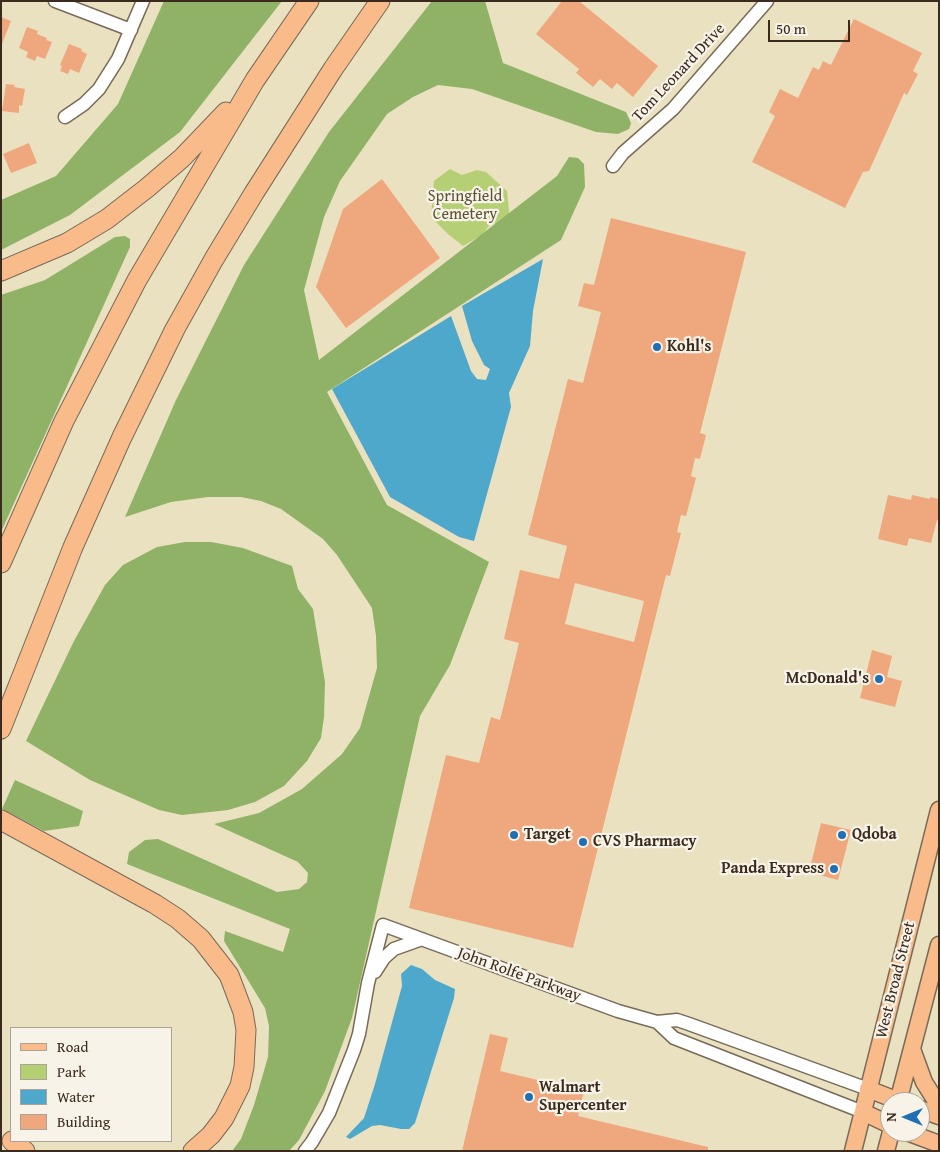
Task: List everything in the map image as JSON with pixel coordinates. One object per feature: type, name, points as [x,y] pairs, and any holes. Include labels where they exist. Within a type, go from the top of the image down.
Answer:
[{"type":"highway","points":[[1,563],[64,421],[99,350],[146,263],[255,80],[309,1]]},
{"type":"highway","points":[[1,730],[80,529],[125,429],[175,329],[254,192],[332,69],[380,1]]},
{"type":"highway","points":[[1,271],[66,243],[114,214],[182,158],[255,80]]},
{"type":"highway","points":[[1,820],[155,904],[178,919],[201,939],[229,975],[243,1012],[246,1030],[244,1067],[240,1086],[224,1118],[211,1135],[193,1151]]},
{"type":"highway","points":[[14,1142],[25,1151]]},
{"type":"main road","name":"West Broad Street","points":[[853,1151],[939,810]]},
{"type":"main road","name":"West Broad Street","points":[[901,1092],[939,945]]},
{"type":"main road","points":[[912,1049],[924,1082],[939,1106]]},
{"type":"main road","name":"John Rolfe Parkway","points":[[868,1089],[880,1094]]},
{"type":"main road","name":"John Rolfe Parkway","points":[[863,1112],[880,1120]]},
{"type":"street","points":[[55,1],[131,30]]},
{"type":"street","points":[[64,116],[84,104],[99,89],[118,59],[143,1]]},
{"type":"street","name":"Tom Leonard Drive","points":[[613,166],[623,153],[672,108],[767,1]]},
{"type":"street","name":"John Rolfe Parkway","points":[[368,983],[384,925],[582,998],[657,1022],[677,1020],[868,1089]]},
{"type":"street","points":[[305,1151],[329,1113],[360,1034],[368,983],[384,958],[394,949],[422,940]]},
{"type":"street","name":"John Rolfe Parkway","points":[[657,1022],[674,1038],[863,1112]]},
{"type":"green space","points":[[164,1],[282,1],[180,132],[70,215],[1,250],[1,200],[56,176],[118,104]]},
{"type":"green space","points":[[432,1],[485,1],[503,63],[626,112],[631,123],[629,129],[618,134],[596,132],[472,89],[438,85],[413,97],[387,114],[340,181],[324,217],[304,290],[319,360],[557,176],[569,157],[578,158],[584,164],[585,187],[561,240],[327,392],[387,505],[489,562],[450,665],[420,716],[352,1018],[325,1091],[299,1140],[289,1151],[232,1151],[241,1139],[254,1105],[268,1057],[269,1026],[265,1008],[224,941],[225,931],[283,952],[290,929],[127,864],[129,852],[145,840],[158,839],[277,892],[299,889],[307,882],[308,873],[298,862],[214,824],[259,813],[302,789],[342,754],[360,728],[377,668],[376,636],[372,608],[337,555],[323,539],[281,509],[261,501],[241,497],[208,497],[171,502],[125,517],[176,400],[244,265],[329,132]]},
{"type":"green space","name":"Springfield Cemetery","points":[[450,169],[462,175],[477,170],[486,172],[507,191],[510,221],[504,225],[491,223],[483,234],[463,246],[448,234],[431,217],[434,181]]},
{"type":"green space","points":[[125,236],[130,239],[130,247],[1,532],[1,295],[45,280],[115,237]]},
{"type":"green space","points":[[185,542],[211,542],[243,548],[292,566],[298,589],[313,609],[325,682],[321,738],[307,761],[284,786],[255,802],[228,810],[182,815],[159,810],[90,780],[26,741],[74,641],[105,585],[123,565],[157,547]]},
{"type":"green space","points":[[15,780],[83,811],[79,826],[44,831],[2,809]]},
{"type":"water","points":[[543,259],[533,311],[530,346],[509,393],[511,407],[474,541],[459,537],[390,497],[332,389],[451,316],[471,371],[477,379],[486,380],[490,369],[484,365],[472,341],[462,306]]},
{"type":"water","points":[[411,965],[422,969],[435,980],[455,989],[454,998],[415,1123],[409,1129],[380,1125],[372,1126],[350,1139],[346,1137],[364,1118],[375,1084],[402,986],[401,974]]},
{"type":"building","points":[[562,1],[579,1],[658,66],[633,97],[617,83],[612,89],[600,79],[593,87],[576,73],[579,69],[536,34]]},
{"type":"building","points":[[1,17],[11,21],[2,44],[1,44]]},
{"type":"building","points":[[854,19],[922,53],[913,71],[918,74],[907,95],[904,93],[869,171],[863,172],[845,208],[752,162],[775,116],[769,112],[780,89],[798,98],[813,67],[819,70],[823,61],[831,65]]},
{"type":"building","points":[[27,27],[38,31],[37,34],[52,42],[45,59],[37,56],[35,61],[26,57],[28,52],[19,48]]},
{"type":"building","points":[[69,44],[82,49],[81,51],[87,54],[79,73],[70,69],[68,74],[60,71],[62,66],[60,65]]},
{"type":"building","points":[[6,84],[25,89],[22,106],[19,105],[19,113],[2,111]]},
{"type":"building","points":[[29,143],[37,163],[11,173],[3,154]]},
{"type":"building","points":[[382,179],[440,258],[346,328],[316,287],[343,209]]},
{"type":"building","points":[[611,218],[746,252],[700,433],[706,435],[700,459],[695,458],[691,476],[696,478],[686,516],[681,515],[677,532],[681,533],[670,576],[666,575],[573,948],[409,908],[446,755],[479,763],[491,717],[500,720],[519,643],[504,639],[520,570],[559,579],[567,546],[528,535],[568,379],[583,383],[601,312],[578,306],[584,283],[594,285]],"holes":[[[575,583],[644,601],[634,642],[565,624]]]},
{"type":"building","points":[[888,495],[911,500],[912,495],[939,499],[939,521],[937,520],[931,543],[909,538],[907,546],[878,539]]},
{"type":"building","name":"McDonald's","points":[[872,650],[892,656],[887,677],[902,681],[895,707],[860,698]]},
{"type":"building","points":[[821,823],[851,830],[838,880],[812,873],[813,869],[810,868]]},
{"type":"building","name":"Walmart Supercenter","points":[[490,1034],[508,1038],[500,1071],[584,1091],[578,1116],[708,1147],[708,1151],[462,1151]]},
{"type":"place","name":"Kohl's","points":[[657,347]]},
{"type":"place","name":"McDonald's","points":[[879,679]]},
{"type":"place","name":"Target","points":[[514,835]]},
{"type":"place","name":"Qdoba","points":[[842,835]]},
{"type":"place","name":"CVS Pharmacy","points":[[583,842]]},
{"type":"place","name":"Panda Express","points":[[834,869]]},
{"type":"place","name":"Walmart Supercenter","points":[[529,1097]]}]
